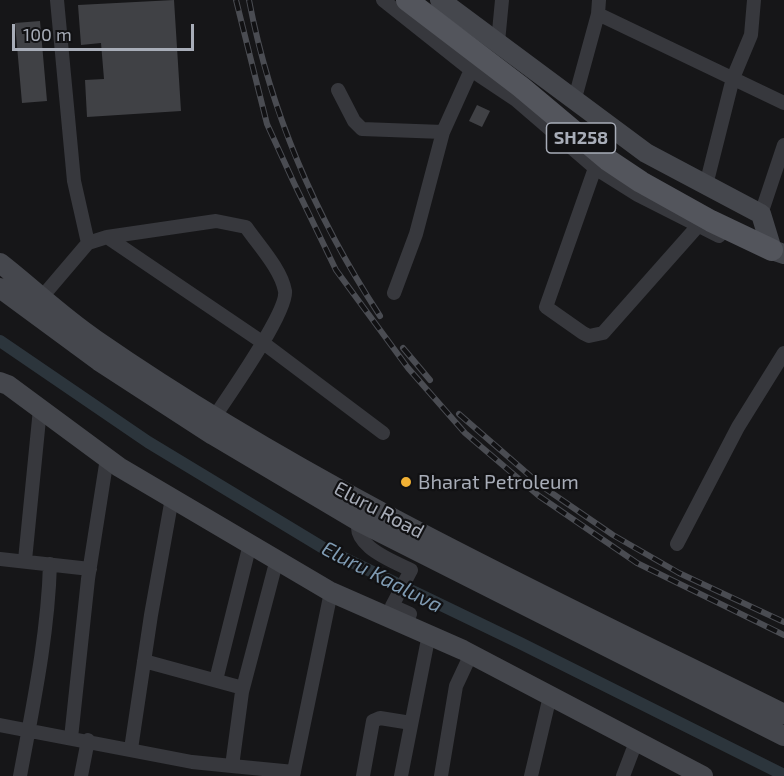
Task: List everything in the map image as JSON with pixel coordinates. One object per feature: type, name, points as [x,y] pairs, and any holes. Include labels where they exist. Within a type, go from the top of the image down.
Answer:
[{"type":"main road","name":"SH258","points":[[407,0],[521,87],[608,160],[641,182],[702,216],[778,252]]},
{"type":"main road","points":[[440,0],[575,98],[646,153],[761,214],[778,252]]},
{"type":"main road","name":"Eluru Road","points":[[0,262],[94,339],[362,513],[784,714]]},
{"type":"main road","name":"Eluru Road","points":[[0,288],[99,361],[147,392],[362,513],[784,736]]},
{"type":"main road","points":[[3,387],[40,409],[107,458],[332,592],[408,618],[436,638],[467,652],[702,776]]},
{"type":"street","points":[[57,0],[74,181],[88,243]]},
{"type":"street","points":[[383,0],[471,70],[516,100],[596,168],[638,195],[697,227],[755,253],[778,252]]},
{"type":"street","points":[[498,42],[502,0]]},
{"type":"street","points":[[706,185],[733,78],[751,35],[754,0]]},
{"type":"street","points":[[575,98],[599,7],[667,49],[784,103]]},
{"type":"street","points":[[394,293],[416,234],[443,132],[471,70]]},
{"type":"street","points":[[339,90],[354,121],[362,129],[443,132]]},
{"type":"street","points":[[761,214],[784,147]]},
{"type":"street","points":[[596,168],[546,308],[583,333],[589,336],[603,333],[697,227]]},
{"type":"street","points":[[42,297],[88,243],[107,237],[216,221],[246,227],[282,281],[285,299],[262,342],[215,416]]},
{"type":"street","points":[[107,237],[262,342],[383,433]]},
{"type":"street","points":[[677,544],[738,428],[784,353]]},
{"type":"street","points":[[25,561],[40,409]]},
{"type":"street","points":[[71,738],[90,569],[107,458]]},
{"type":"street","points":[[131,749],[172,498]]},
{"type":"street","points":[[362,513],[358,530],[366,545],[411,570],[392,606],[408,618]]},
{"type":"street","points":[[216,680],[250,544]]},
{"type":"street","points":[[232,766],[243,688],[277,559]]},
{"type":"street","points":[[0,560],[90,569]]},
{"type":"street","points":[[20,776],[48,606],[50,564]]},
{"type":"street","points":[[0,725],[131,749],[191,769],[232,766],[294,774],[332,592]]},
{"type":"street","points":[[400,776],[411,723],[436,638]]},
{"type":"street","points":[[441,776],[456,686],[467,652]]},
{"type":"street","points":[[144,661],[243,688]]},
{"type":"street","points":[[531,776],[550,696]]},
{"type":"street","points":[[363,776],[373,721],[380,718],[411,723]]},
{"type":"street","points":[[81,776],[88,740]]},
{"type":"street","points":[[623,776],[636,742]]},
{"type":"building","points":[[174,0],[181,111],[87,117],[85,80],[104,79],[101,43],[81,45],[78,5]]},
{"type":"building","points":[[40,21],[47,101],[22,103],[15,23]]},
{"type":"building","points":[[477,105],[490,111],[482,127],[469,121]]},
{"type":"waterway","name":"Eluru Kaaluva","points":[[0,341],[148,442],[325,549],[520,643],[784,775]]},
{"type":"railway","points":[[236,0],[267,124],[294,183],[336,270],[408,368],[465,433],[539,496],[637,563],[784,635]]},
{"type":"railway","points":[[249,0],[270,84],[299,164],[336,241],[380,316]]},
{"type":"railway","points":[[403,348],[430,380]]},
{"type":"railway","points":[[459,414],[543,487],[613,535],[679,573],[784,622]]},
{"type":"place","name":"Bharat Petroleum","points":[[406,482]]}]
